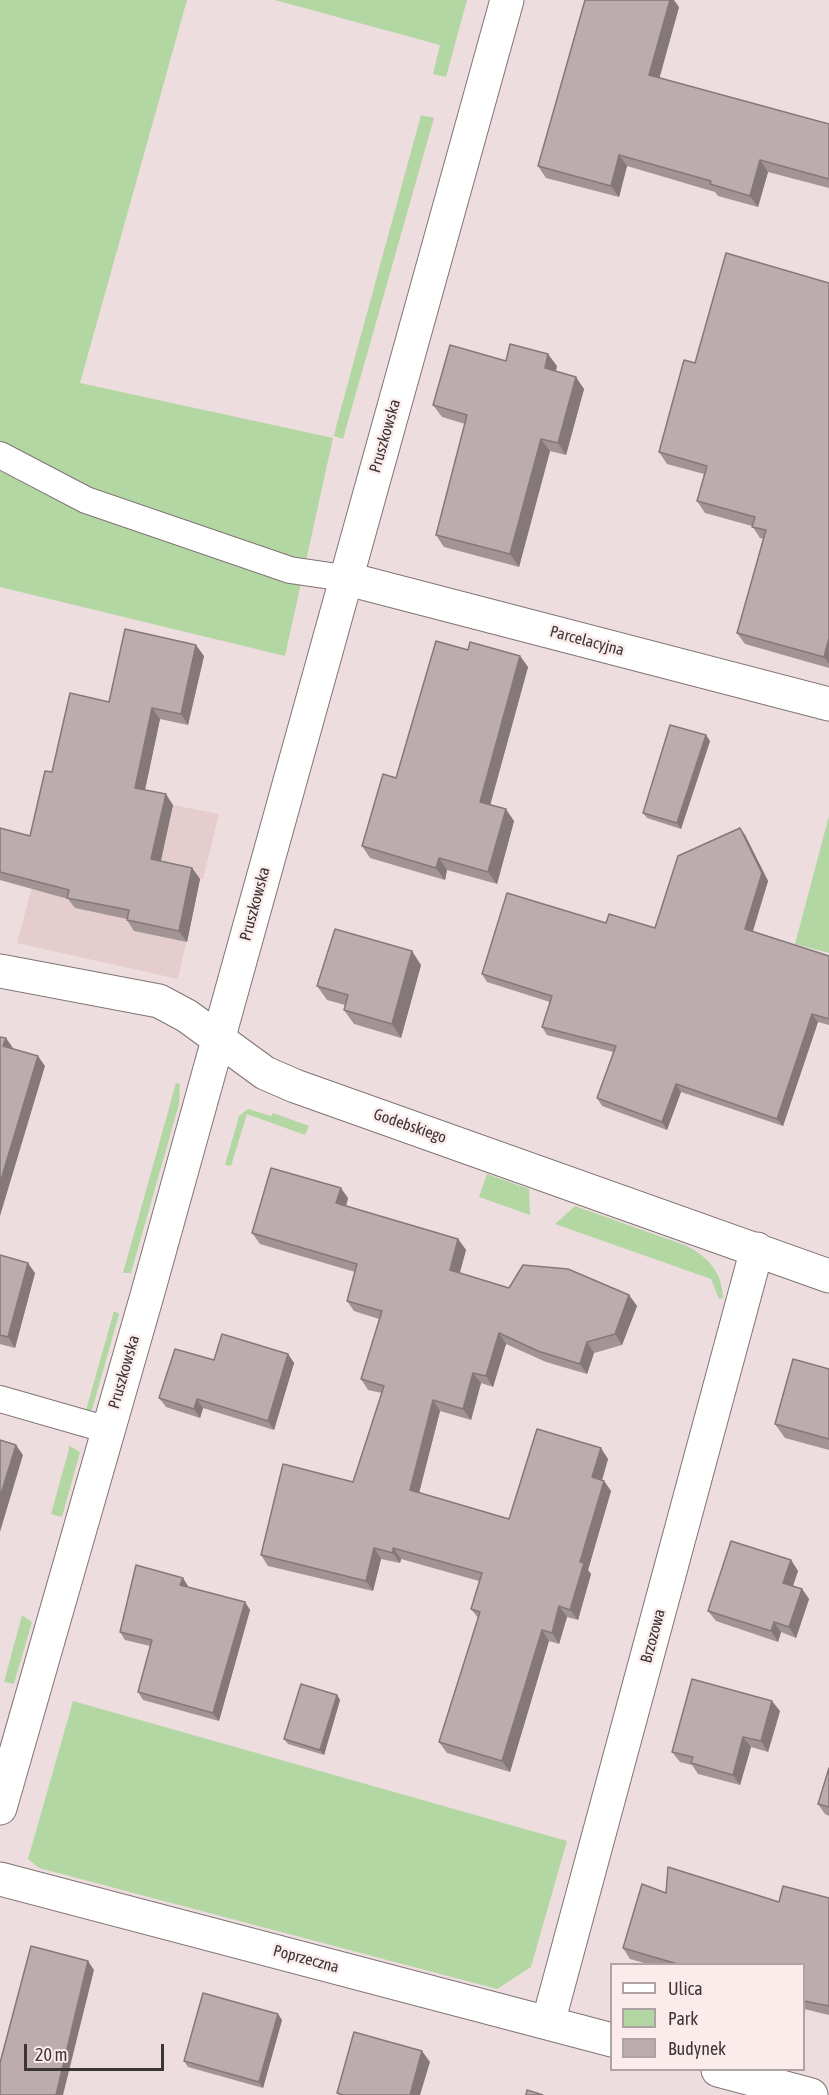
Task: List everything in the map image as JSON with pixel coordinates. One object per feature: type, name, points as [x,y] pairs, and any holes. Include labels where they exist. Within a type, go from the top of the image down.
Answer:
[{"type":"street","name":"Pruszkowska","points":[[0,1808],[9,1739],[108,1430],[507,0]]},
{"type":"street","name":"Parcelacyjna","points":[[344,578],[829,704]]},
{"type":"street","name":"Godebskiego","points":[[0,971],[153,999],[187,1016],[265,1073],[295,1086],[829,1275]]},
{"type":"street","name":"Brzozowa","points":[[548,2023],[758,1249]]},
{"type":"street","name":"Poprzeczna","points":[[0,1879],[610,2039]]},
{"type":"street","points":[[722,2071],[811,2095]]},
{"type":"lane","points":[[0,455],[86,500],[290,570],[344,578]]},
{"type":"lane","points":[[0,1399],[108,1430]]},
{"type":"shaded area","points":[[173,805],[219,814],[203,879],[200,879],[178,979],[17,943],[47,830]]},
{"type":"green space","points":[[0,0],[187,0],[80,383],[333,438],[285,656],[0,587]]},
{"type":"green space","points":[[275,0],[467,0],[446,77],[433,74],[440,45]]},
{"type":"green space","points":[[421,115],[434,118],[343,439],[334,436],[337,423]]},
{"type":"green space","points":[[829,816],[829,953],[795,944]]},
{"type":"green space","points":[[176,1083],[180,1084],[179,1104],[131,1273],[123,1273]]},
{"type":"green space","points":[[248,1109],[271,1116],[273,1113],[309,1126],[305,1135],[247,1114],[231,1166],[225,1165],[239,1116]]},
{"type":"green space","points":[[487,1174],[529,1189],[530,1215],[479,1197]]},
{"type":"green space","points":[[575,1206],[687,1246],[713,1267],[720,1281],[723,1298],[719,1299],[711,1279],[555,1224]]},
{"type":"green space","points":[[114,1311],[119,1314],[92,1410],[86,1410]]},
{"type":"green space","points":[[68,1445],[80,1452],[62,1517],[51,1514],[69,1449]]},
{"type":"green space","points":[[22,1615],[32,1622],[14,1684],[4,1682]]},
{"type":"green space","points":[[73,1701],[567,1841],[531,1967],[497,1989],[39,1868],[28,1859]]},
{"type":"building","points":[[585,0],[670,0],[649,75],[829,124],[829,179],[760,160],[750,196],[710,184],[711,181],[619,155],[611,186],[538,166]]},
{"type":"building","points":[[726,253],[829,283],[829,638],[824,657],[737,633],[766,530],[752,527],[755,517],[697,501],[707,466],[659,452],[684,360],[695,363]]},
{"type":"building","points":[[510,344],[548,354],[545,368],[576,377],[558,443],[541,439],[510,554],[436,535],[467,415],[433,405],[450,345],[506,361]]},
{"type":"building","points":[[125,629],[196,645],[181,714],[152,708],[135,788],[166,794],[151,859],[192,868],[179,931],[127,920],[129,910],[67,898],[69,890],[0,872],[0,828],[30,836],[45,771],[52,772],[70,693],[109,702]]},
{"type":"building","points":[[436,641],[468,650],[470,642],[520,656],[480,802],[506,809],[488,872],[439,858],[436,868],[362,846],[383,774],[396,778]]},
{"type":"building","points":[[670,725],[706,735],[677,823],[643,813]]},
{"type":"building","points":[[740,828],[762,873],[745,929],[829,956],[829,1019],[812,1014],[777,1119],[676,1084],[662,1122],[597,1098],[616,1046],[542,1027],[552,996],[482,974],[507,893],[606,923],[609,914],[655,928],[678,856]]},
{"type":"building","points":[[335,929],[412,951],[392,1024],[344,1010],[348,995],[317,986]]},
{"type":"building","points":[[0,1037],[6,1038],[3,1046],[38,1056],[0,1183]]},
{"type":"building","points":[[271,1168],[341,1188],[336,1203],[458,1239],[450,1270],[509,1288],[523,1265],[568,1269],[629,1295],[615,1334],[587,1342],[580,1364],[538,1351],[499,1333],[486,1376],[473,1373],[463,1409],[433,1400],[410,1490],[509,1519],[537,1429],[601,1448],[592,1477],[604,1481],[580,1562],[584,1563],[570,1610],[559,1606],[552,1633],[542,1630],[502,1761],[439,1742],[480,1612],[471,1609],[482,1573],[393,1548],[393,1553],[374,1548],[366,1581],[261,1555],[283,1464],[353,1482],[384,1386],[361,1379],[382,1311],[347,1301],[357,1264],[252,1233]]},
{"type":"building","points":[[0,1255],[28,1263],[8,1337],[0,1335]]},
{"type":"building","points":[[222,1334],[288,1354],[268,1421],[197,1399],[194,1409],[159,1398],[175,1349],[214,1360]]},
{"type":"building","points":[[793,1359],[829,1369],[829,1439],[775,1424]]},
{"type":"building","points":[[0,1440],[16,1445],[0,1497]]},
{"type":"building","points":[[731,1541],[791,1560],[783,1583],[802,1589],[789,1627],[774,1622],[771,1631],[708,1611]]},
{"type":"building","points":[[136,1565],[183,1578],[180,1585],[245,1602],[213,1713],[138,1692],[152,1640],[120,1632]]},
{"type":"building","points":[[692,1679],[772,1701],[761,1741],[743,1737],[733,1775],[691,1763],[693,1757],[672,1752]]},
{"type":"building","points":[[301,1684],[337,1695],[320,1750],[284,1739]]},
{"type":"building","points":[[829,1768],[829,1807],[818,1804]]},
{"type":"building","points":[[668,1867],[779,1902],[783,1886],[829,1898],[829,2006],[805,2001],[805,1963],[674,1963],[623,1948],[642,1884],[666,1893]]},
{"type":"building","points":[[31,1946],[88,1961],[56,2095],[0,2095],[0,2063]]},
{"type":"building","points":[[203,1993],[278,2014],[259,2082],[184,2061]]},
{"type":"building","points":[[354,2032],[422,2051],[410,2095],[343,2095],[337,2093]]},
{"type":"building","points":[[527,2090],[543,2095],[526,2095]]}]
